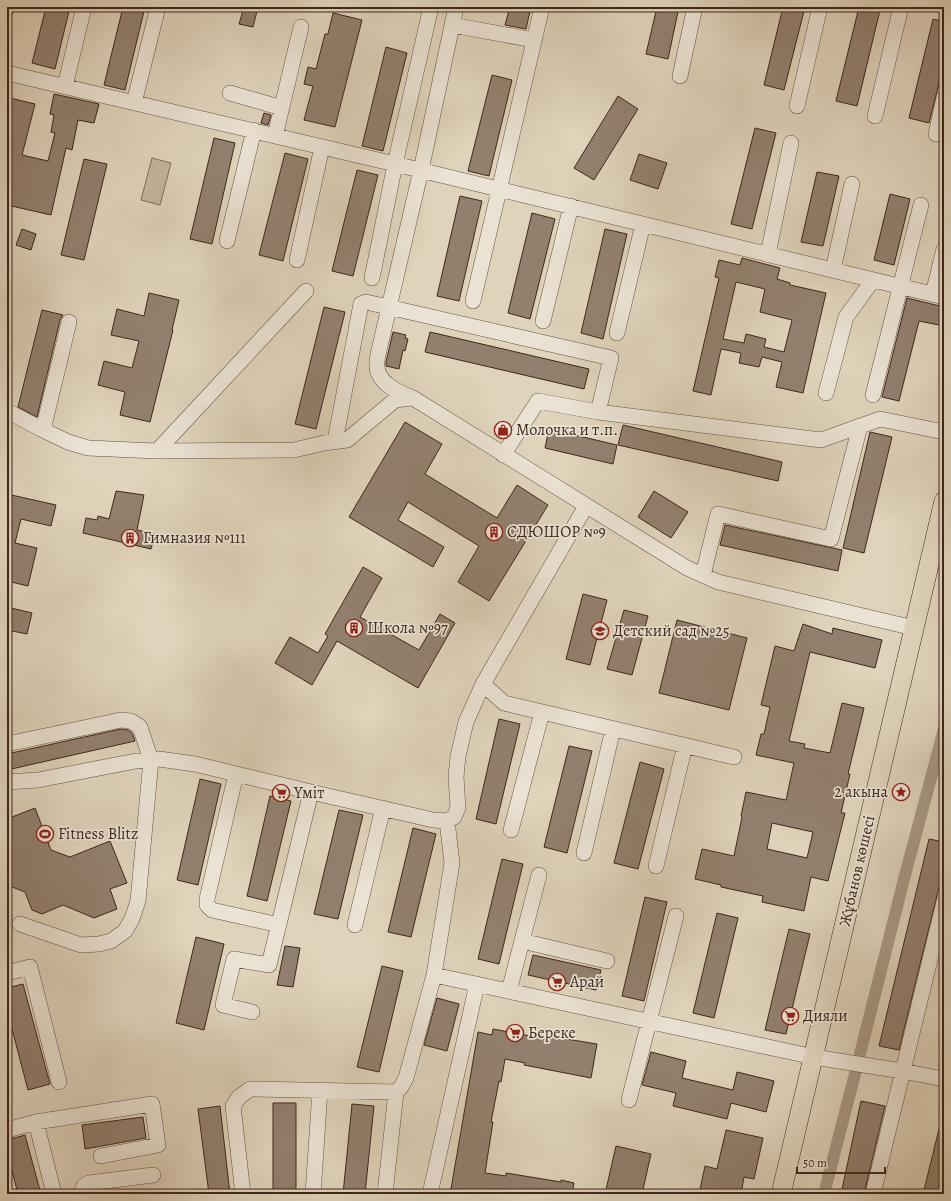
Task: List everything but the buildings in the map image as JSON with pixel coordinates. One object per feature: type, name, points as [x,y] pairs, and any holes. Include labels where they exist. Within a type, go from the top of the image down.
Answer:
[{"type":"main road","name":"Жұбанов көшесі","points":[[781,1194],[944,501]]},
{"type":"street","points":[[65,86],[84,7]]},
{"type":"street","points":[[134,103],[158,7]]},
{"type":"street","points":[[372,278],[395,164],[432,7]]},
{"type":"street","points":[[456,7],[389,306],[377,363],[378,373],[386,383],[399,392],[413,398],[586,506],[702,575],[718,582],[914,628]]},
{"type":"street","points":[[473,301],[542,7]]},
{"type":"street","points":[[680,76],[695,7]]},
{"type":"street","points":[[797,106],[820,7]]},
{"type":"street","points":[[875,116],[901,7]]},
{"type":"street","points":[[452,25],[534,40]]},
{"type":"street","points":[[275,136],[302,27]]},
{"type":"street","points":[[7,73],[322,146],[939,295],[944,249]]},
{"type":"street","points":[[230,93],[282,108]]},
{"type":"street","points":[[936,134],[944,98]]},
{"type":"street","points":[[227,240],[254,130]]},
{"type":"street","points":[[768,254],[791,143]]},
{"type":"street","points":[[296,260],[322,146]]},
{"type":"street","points":[[833,270],[852,184]]},
{"type":"street","points":[[873,396],[921,205]]},
{"type":"street","points":[[543,321],[571,206]]},
{"type":"street","points":[[617,333],[642,224]]},
{"type":"street","points":[[826,393],[846,318],[873,280]]},
{"type":"street","points":[[157,451],[306,291]]},
{"type":"street","points":[[335,442],[361,304],[366,302],[389,306],[611,358],[598,412]]},
{"type":"street","points":[[43,430],[69,322]]},
{"type":"street","points":[[7,412],[68,442],[88,448],[157,451],[294,450],[324,443],[347,440],[395,400],[413,398]]},
{"type":"street","points":[[504,455],[538,401],[598,412],[821,440],[880,419],[944,432]]},
{"type":"street","points":[[702,575],[718,514],[831,539],[860,426]]},
{"type":"street","points":[[7,782],[38,780],[136,761],[159,759],[195,764],[433,820],[447,821],[454,817],[458,808],[456,777],[458,756],[466,722],[483,684],[586,506]]},
{"type":"street","points":[[483,684],[504,703],[734,757]]},
{"type":"street","points":[[511,830],[542,712]]},
{"type":"street","points":[[7,744],[121,720],[131,721],[140,727],[150,760],[138,902],[132,920],[125,931],[111,941],[99,944],[81,945],[20,924]]},
{"type":"street","points":[[584,853],[613,729]]},
{"type":"street","points":[[656,866],[685,745]]},
{"type":"street","points":[[236,774],[207,899],[207,905],[212,910],[279,925]]},
{"type":"street","points":[[252,1012],[223,1005],[234,960],[269,965],[311,792]]},
{"type":"street","points":[[355,925],[383,808]]},
{"type":"street","points":[[385,1194],[396,1092],[406,1078],[434,975],[452,864],[447,821]]},
{"type":"street","points":[[509,991],[539,875]]},
{"type":"street","points":[[873,1194],[944,902]]},
{"type":"street","points":[[629,1100],[676,916]]},
{"type":"street","points":[[522,941],[607,961]]},
{"type":"street","points":[[7,973],[30,967],[60,1082]]},
{"type":"street","points":[[434,975],[814,1057],[944,1079]]},
{"type":"street","points":[[430,1194],[477,984]]},
{"type":"street","points":[[243,1194],[233,1106],[239,1097],[250,1089],[396,1092]]},
{"type":"street","points":[[313,1194],[320,1090]]},
{"type":"street","points":[[7,1130],[36,1122],[152,1104],[158,1145],[101,1156]]},
{"type":"street","points":[[36,1122],[54,1194]]},
{"type":"street","points":[[81,1194],[80,1192],[84,1186],[90,1183],[153,1175]]},
{"type":"shaded area","points":[[152,158],[171,163],[160,205],[141,200]]},
{"type":"waterway","points":[[860,1054],[944,729]]},
{"type":"waterway","points":[[824,1194],[856,1070]]},
{"type":"place","name":"Молочка и т.п.","points":[[503,430]]},
{"type":"place","name":"СДЮШОР №9","points":[[494,532]]},
{"type":"place","name":"Гимназия №111","points":[[130,538]]},
{"type":"place","name":"Школа №97","points":[[354,628]]},
{"type":"place","name":"Детский сад №25","points":[[600,631]]},
{"type":"place","name":"2 акына","points":[[901,792]]},
{"type":"place","name":"Үміт","points":[[281,793]]},
{"type":"place","name":"Fitness Blitz","points":[[45,834]]},
{"type":"place","name":"Арай","points":[[557,982]]},
{"type":"place","name":"Дияли","points":[[790,1016]]},
{"type":"place","name":"Береке","points":[[515,1033]]}]
